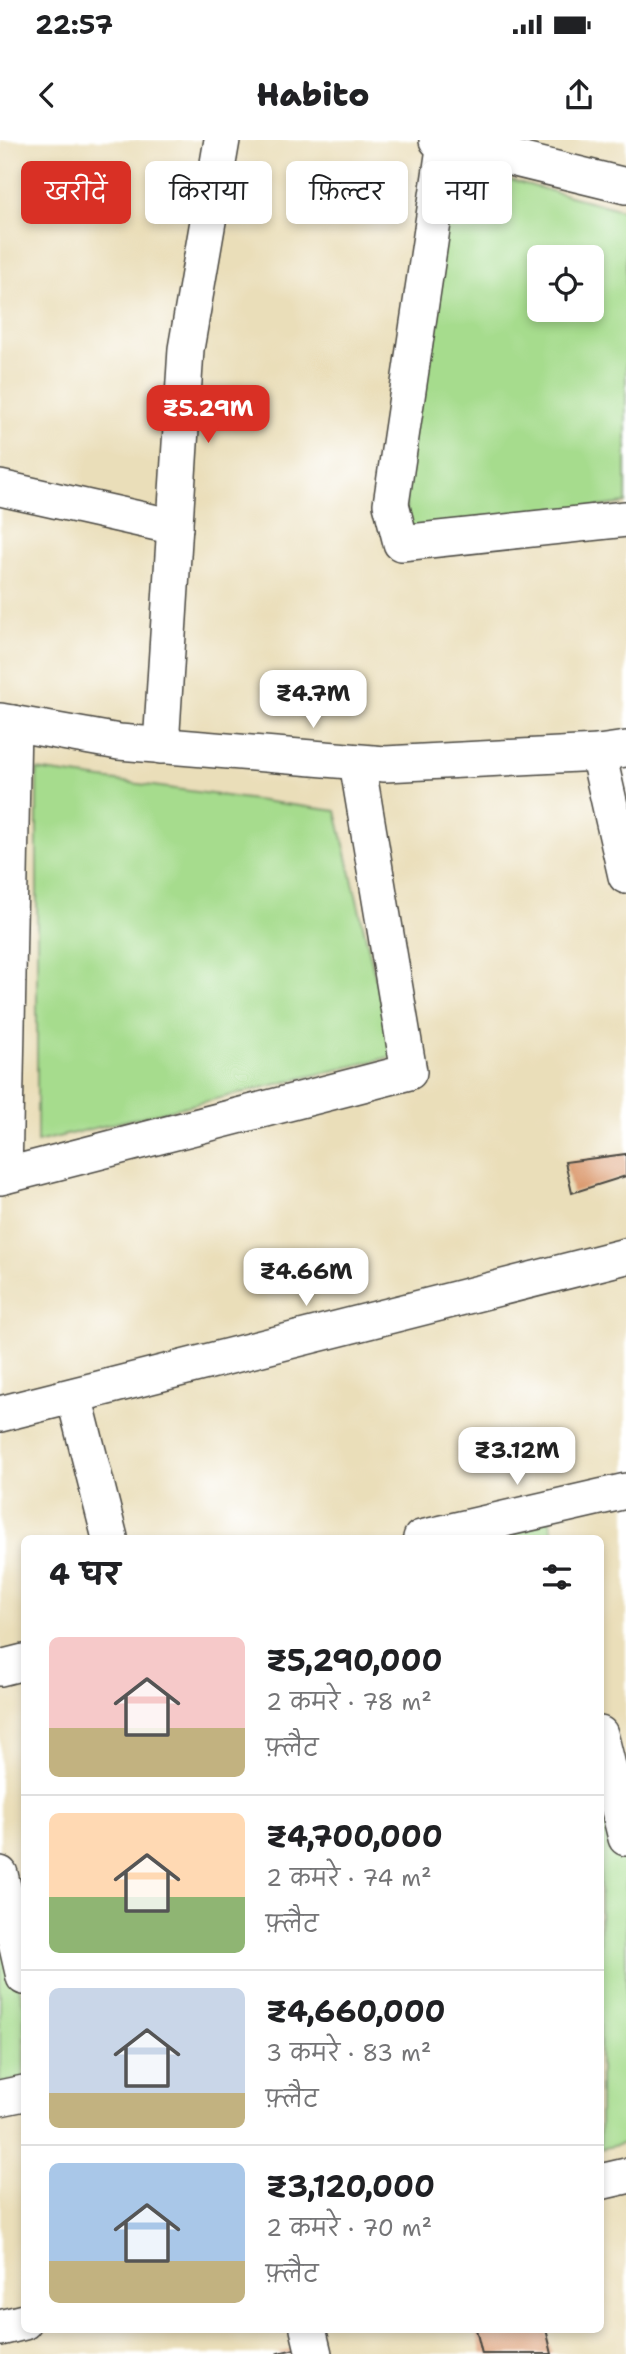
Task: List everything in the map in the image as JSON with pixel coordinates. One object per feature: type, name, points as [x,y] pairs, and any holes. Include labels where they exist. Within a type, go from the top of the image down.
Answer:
[{"type":"street","points":[[161,746],[186,349],[222,140]]},
{"type":"street","points":[[626,186],[441,141],[391,504],[401,543],[626,519]]},
{"type":"street","points":[[0,488],[175,527]]},
{"type":"street","points":[[357,762],[408,1072],[2,1177],[7,722],[119,742],[384,764],[612,751],[626,876]]},
{"type":"street","points":[[0,1414],[626,1256]]},
{"type":"street","points":[[74,1396],[109,1535]]},
{"type":"street","points":[[448,1535],[546,1524],[626,1491]]},
{"type":"street","points":[[0,1668],[21,1663]]},
{"type":"street","points":[[604,1750],[626,1838]]},
{"type":"street","points":[[0,1874],[21,1964]]},
{"type":"street","points":[[0,2098],[21,2094]]},
{"type":"street","points":[[604,2181],[626,2176]]},
{"type":"street","points":[[0,2328],[21,2323]]},
{"type":"street","points":[[309,2333],[314,2354]]},
{"type":"green space","points":[[512,180],[626,211],[626,503],[408,532],[404,488],[442,224],[512,224]]},
{"type":"green space","points":[[37,770],[336,811],[394,1056],[37,1142]]},
{"type":"green space","points":[[549,1517],[553,1535],[479,1535]]},
{"type":"green space","points":[[604,1734],[626,1819],[626,2143],[604,2148]]},
{"type":"green space","points":[[0,1909],[21,1994],[21,2079],[0,2084]]},
{"type":"building","points":[[626,1154],[626,1176],[572,1193],[565,1162]]},
{"type":"building","points":[[477,2333],[547,2333],[552,2354],[482,2354]]},
{"type":"building","points":[[303,2347],[305,2354],[278,2353]]}]
